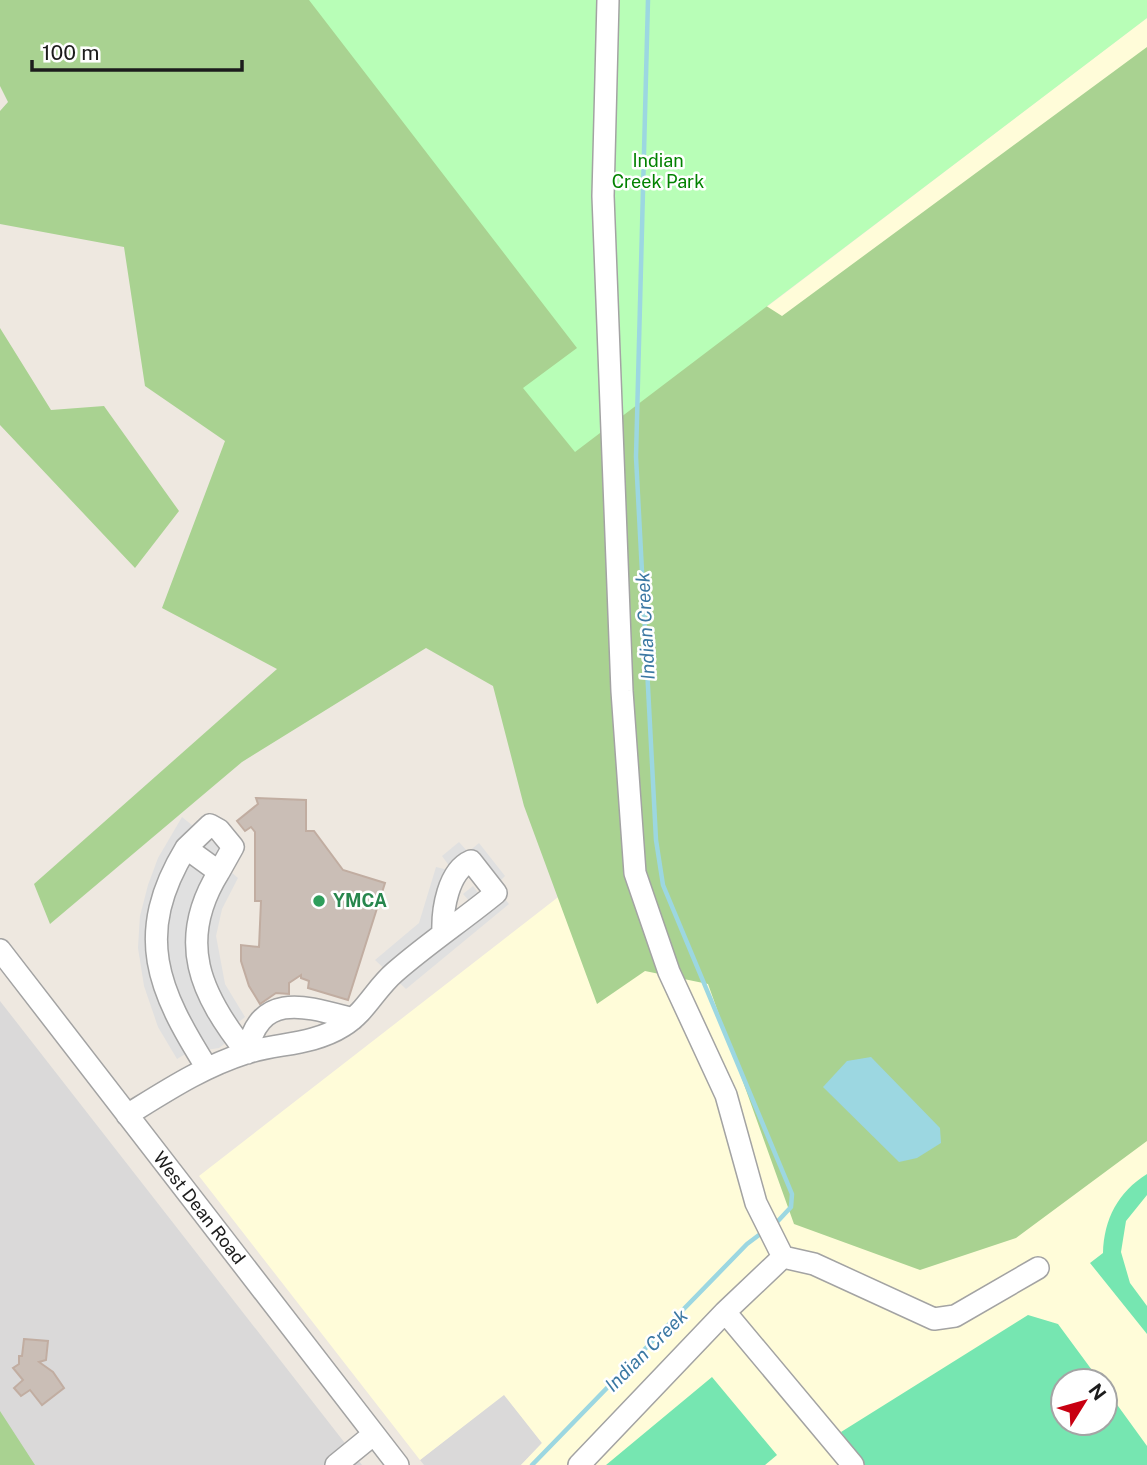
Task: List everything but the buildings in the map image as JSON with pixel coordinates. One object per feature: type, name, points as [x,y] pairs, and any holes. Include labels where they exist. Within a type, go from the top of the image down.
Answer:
[{"type":"street","points":[[608,0],[603,196],[622,691],[635,873],[669,972],[726,1095],[756,1203],[783,1257]]},
{"type":"street","points":[[207,1068],[174,1015],[159,968],[157,944],[164,893],[186,848],[209,825],[219,830],[233,847],[208,891],[200,914],[196,935],[197,958],[210,1002],[247,1053]]},
{"type":"street","points":[[186,848],[219,872]]},
{"type":"street","points":[[127,1115],[207,1068],[247,1053],[322,1037],[353,1019],[375,998],[391,975],[443,933]]},
{"type":"street","name":"West Dean Road","points":[[0,950],[398,1465]]},
{"type":"street","points":[[247,1053],[250,1033],[263,1019],[280,1008],[297,1004],[353,1019]]},
{"type":"street","points":[[783,1257],[814,1264],[933,1319],[955,1316],[1038,1268]]},
{"type":"street","points":[[579,1465],[724,1312],[783,1257]]},
{"type":"street","points":[[724,1312],[853,1465]]},
{"type":"street","points":[[336,1465],[374,1434]]},
{"type":"shaded area","points":[[1147,18],[1147,1465],[521,1465],[542,1443],[504,1395],[420,1460],[199,1176],[575,884],[497,512]]},
{"type":"shaded area","points":[[182,817],[229,855],[230,871],[238,878],[222,909],[216,936],[225,984],[245,1017],[235,1025],[228,1041],[219,1048],[187,1053],[177,1059],[158,1027],[144,986],[138,948],[140,916],[148,885],[158,858]]},
{"type":"shaded area","points":[[459,842],[468,852],[479,843],[505,876],[498,883],[507,893],[503,897],[509,904],[406,989],[375,960],[419,923],[436,867],[448,870],[450,867],[442,856]],"holes":[[[472,874],[485,894],[479,894],[473,886],[463,894],[471,903],[454,914],[461,875]]]},
{"type":"shaded area","points":[[0,1001],[362,1465],[0,1465]]},
{"type":"shaded area","points":[[504,1394],[542,1443],[521,1465],[424,1465],[420,1460]]},
{"type":"green space","points":[[0,0],[368,0],[666,242],[782,316],[1147,47],[1147,1141],[1016,1238],[920,1270],[794,1224],[708,984],[645,971],[597,1004],[524,806],[493,686],[426,648],[242,762],[50,924],[34,884],[277,669],[162,608],[225,441],[145,386],[124,247],[0,224],[0,111],[8,102],[0,86]]},
{"type":"green space","name":"Indian Creek Park","points":[[309,0],[1147,0],[1147,18],[575,452],[523,388],[577,348]]},
{"type":"green space","points":[[0,328],[51,410],[104,406],[179,511],[135,568],[0,425]]},
{"type":"green space","points":[[1147,1174],[1147,1195],[1126,1221],[1121,1252],[1130,1283],[1147,1306],[1147,1334],[1090,1263],[1103,1253],[1106,1229],[1114,1208],[1128,1189]]},
{"type":"green space","points":[[1028,1315],[1058,1324],[1090,1367],[1049,1367],[1049,1437],[1119,1437],[1119,1407],[1147,1446],[1147,1465],[863,1465],[841,1432]]},
{"type":"green space","points":[[712,1377],[777,1455],[765,1465],[606,1465]]},
{"type":"green space","points":[[0,1411],[35,1465],[0,1465]]},
{"type":"water","points":[[871,1057],[940,1128],[941,1143],[917,1158],[899,1162],[823,1087],[847,1061]]},
{"type":"waterway","name":"Indian Creek","points":[[648,0],[636,457],[656,840],[663,885],[792,1194],[791,1207],[778,1221]]},
{"type":"waterway","name":"Indian Creek","points":[[532,1465],[747,1244],[759,1235]]},
{"type":"place","name":"YMCA","points":[[319,901]]}]
